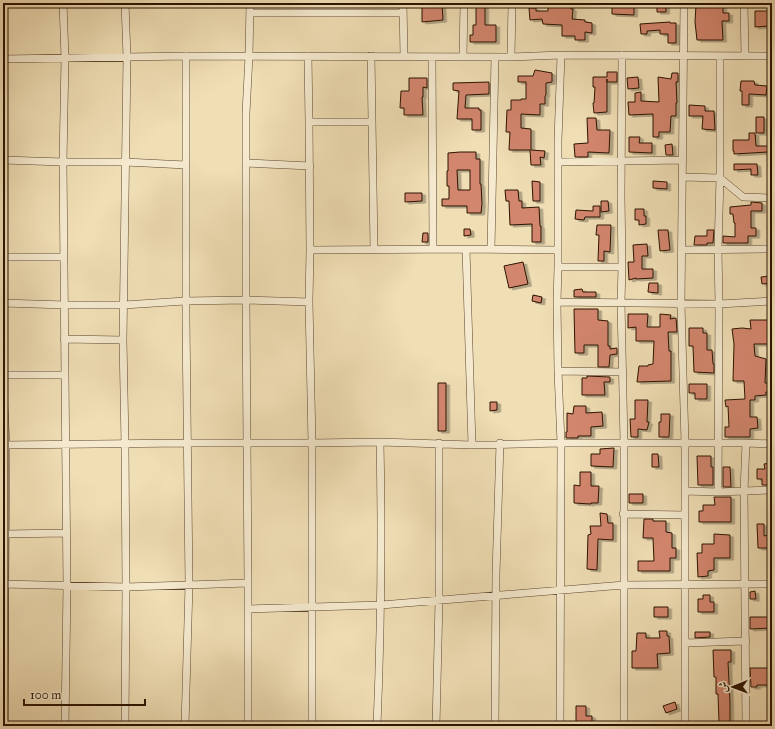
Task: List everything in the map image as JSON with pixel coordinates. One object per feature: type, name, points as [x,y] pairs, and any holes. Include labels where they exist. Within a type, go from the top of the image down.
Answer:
[{"type":"street","points":[[63,3],[65,58],[63,162],[67,586],[65,726]]},
{"type":"street","points":[[125,3],[126,57],[123,340],[126,587],[125,726]]},
{"type":"street","points":[[248,726],[246,114],[250,3]]},
{"type":"street","points":[[403,3],[404,56]]},
{"type":"street","points":[[463,57],[464,3]]},
{"type":"street","points":[[511,57],[512,3]]},
{"type":"street","points":[[684,3],[681,304],[685,443],[685,726]]},
{"type":"street","points":[[744,3],[745,56]]},
{"type":"street","points":[[250,13],[403,13]]},
{"type":"street","points":[[622,55],[621,302],[624,443],[624,726]]},
{"type":"street","points":[[3,59],[186,56],[772,56]]},
{"type":"street","points":[[185,726],[189,585],[186,301],[186,56]]},
{"type":"street","points":[[308,56],[312,443],[312,726]]},
{"type":"street","points":[[371,56],[374,250]]},
{"type":"street","points":[[560,726],[561,443],[557,302],[558,162],[561,56]]},
{"type":"street","points":[[718,492],[720,56]]},
{"type":"street","points":[[432,57],[433,249]]},
{"type":"street","points":[[491,249],[494,57]]},
{"type":"street","points":[[309,122],[371,122]]},
{"type":"street","points":[[3,160],[125,162],[186,165]]},
{"type":"street","points":[[558,162],[683,160]]},
{"type":"street","points":[[246,163],[310,166]]},
{"type":"street","points":[[683,177],[720,178],[743,197],[772,198]]},
{"type":"street","points":[[3,228],[3,353]]},
{"type":"street","points":[[310,250],[466,248],[558,250]]},
{"type":"street","points":[[466,248],[472,444]]},
{"type":"street","points":[[682,250],[772,249]]},
{"type":"street","points":[[3,257],[64,258]]},
{"type":"street","points":[[558,267],[622,267]]},
{"type":"street","points":[[4,303],[124,305],[186,301],[246,300],[310,302]]},
{"type":"street","points":[[557,302],[720,304],[772,301]]},
{"type":"street","points":[[64,339],[123,340]]},
{"type":"street","points":[[558,371],[623,372]]},
{"type":"street","points":[[3,375],[64,375]]},
{"type":"street","points":[[3,385],[6,534],[4,554],[4,726]]},
{"type":"street","points":[[377,726],[381,605],[380,442]]},
{"type":"street","points":[[5,445],[380,442],[472,444],[772,444]]},
{"type":"street","points":[[436,726],[439,601],[439,443]]},
{"type":"street","points":[[746,443],[744,491],[746,584],[746,726]]},
{"type":"street","points":[[495,726],[496,574],[500,444]]},
{"type":"street","points":[[685,492],[772,490]]},
{"type":"street","points":[[624,514],[685,515]]},
{"type":"street","points":[[6,534],[66,532]]},
{"type":"street","points":[[4,584],[126,587],[248,583]]},
{"type":"street","points":[[248,610],[381,605],[624,585],[772,584]]},
{"type":"street","points":[[685,643],[746,641]]},
{"type":"building","points":[[422,3],[442,4],[443,20],[422,22]]},
{"type":"building","points":[[548,3],[571,6],[571,9],[573,9],[572,19],[585,20],[585,22],[592,23],[592,33],[585,32],[585,40],[575,40],[575,36],[562,36],[562,25],[543,24],[542,19],[530,20],[529,8],[536,8],[536,11],[548,11]]},
{"type":"building","points":[[657,3],[666,3],[666,12],[657,12]]},
{"type":"building","points":[[716,3],[723,3],[723,13],[729,13],[729,21],[722,21],[723,40],[697,40],[695,22],[696,5],[716,6]]},
{"type":"building","points":[[612,4],[624,5],[624,7],[634,7],[634,15],[612,14]]},
{"type":"building","points":[[476,5],[485,5],[485,25],[496,25],[496,42],[470,42],[470,35],[473,35],[473,25],[476,25]]},
{"type":"building","points":[[755,11],[769,11],[769,26],[755,27]]},
{"type":"building","points":[[676,23],[676,43],[668,43],[668,34],[660,34],[660,30],[647,31],[647,34],[641,34],[640,24]]},
{"type":"building","points":[[535,70],[552,73],[552,82],[546,83],[545,104],[540,104],[540,115],[521,114],[521,128],[531,129],[531,150],[545,151],[544,158],[540,157],[541,165],[531,165],[530,150],[509,150],[510,132],[506,132],[507,110],[511,110],[511,100],[526,99],[526,82],[518,82],[518,76],[533,76]]},
{"type":"building","points":[[607,72],[617,72],[617,82],[607,82],[607,112],[594,113],[593,103],[595,87],[593,87],[593,77],[607,77]]},
{"type":"building","points":[[672,73],[678,73],[678,82],[676,82],[676,116],[671,116],[670,132],[659,132],[659,137],[653,137],[653,114],[629,115],[628,102],[635,102],[635,93],[641,92],[641,101],[659,102],[658,77],[671,79]]},
{"type":"building","points":[[638,77],[639,88],[628,89],[627,78]]},
{"type":"building","points":[[409,78],[427,78],[427,88],[423,87],[423,115],[404,115],[404,108],[400,108],[401,91],[409,91]]},
{"type":"building","points":[[741,81],[754,81],[755,85],[767,86],[766,95],[749,94],[749,105],[742,105],[742,91],[740,91]]},
{"type":"building","points":[[489,82],[489,94],[466,95],[465,108],[479,108],[479,110],[481,110],[481,130],[472,130],[472,119],[457,119],[459,91],[453,90],[453,83]]},
{"type":"building","points":[[689,105],[705,106],[705,111],[714,111],[715,130],[702,129],[703,116],[689,116]]},
{"type":"building","points":[[756,117],[764,117],[764,133],[756,133]]},
{"type":"building","points":[[587,118],[596,118],[597,130],[610,130],[609,153],[588,152],[588,157],[575,157],[574,144],[588,143]]},
{"type":"building","points":[[749,133],[755,133],[756,146],[768,146],[768,152],[734,154],[733,140],[749,140]]},
{"type":"building","points":[[629,137],[640,137],[639,143],[652,143],[652,153],[629,152]]},
{"type":"building","points":[[672,144],[673,155],[666,155],[665,145]]},
{"type":"building","points":[[476,152],[476,159],[480,159],[481,213],[467,213],[467,206],[442,206],[442,199],[449,199],[449,186],[447,186],[448,153]],"holes":[[[457,170],[470,170],[470,190],[458,190]]]},
{"type":"building","points":[[734,164],[757,164],[758,175],[751,175],[751,169],[734,170]]},
{"type":"building","points":[[532,181],[540,182],[540,201],[533,201]]},
{"type":"building","points":[[653,181],[667,182],[667,189],[653,188]]},
{"type":"building","points":[[505,190],[518,190],[519,201],[522,201],[522,208],[539,207],[541,242],[532,242],[532,224],[510,225],[509,201],[506,201]]},
{"type":"building","points":[[405,193],[422,193],[422,201],[405,202]]},
{"type":"building","points":[[601,201],[608,201],[609,211],[601,212]]},
{"type":"building","points":[[751,202],[762,203],[762,211],[751,211],[751,228],[756,228],[756,236],[748,236],[748,243],[723,243],[723,236],[735,237],[735,223],[733,214],[730,214],[730,207],[751,205]]},
{"type":"building","points":[[593,206],[600,206],[600,217],[585,217],[584,220],[575,219],[576,210],[593,211]]},
{"type":"building","points":[[635,209],[644,209],[646,224],[639,225],[639,220],[635,220]]},
{"type":"building","points":[[597,225],[611,225],[610,252],[604,251],[604,261],[598,261],[599,235],[596,235]]},
{"type":"building","points":[[464,229],[470,229],[471,235],[464,236]]},
{"type":"building","points":[[658,230],[668,230],[670,250],[660,251]]},
{"type":"building","points":[[707,230],[714,230],[713,243],[707,243],[707,245],[694,245],[695,236],[707,236]]},
{"type":"building","points":[[423,233],[428,233],[428,242],[422,242]]},
{"type":"building","points":[[647,244],[648,256],[642,256],[642,269],[653,269],[653,278],[636,278],[629,280],[628,262],[634,262],[633,245]]},
{"type":"building","points":[[523,262],[528,284],[509,288],[504,266]]},
{"type":"building","points":[[770,276],[772,283],[762,284],[761,277]]},
{"type":"building","points":[[649,283],[658,283],[658,293],[648,292]]},
{"type":"building","points":[[582,289],[583,292],[596,292],[596,297],[574,297],[574,290]]},
{"type":"building","points":[[533,295],[542,297],[541,303],[532,301]]},
{"type":"building","points":[[574,309],[598,309],[598,320],[608,321],[608,346],[610,346],[610,349],[617,348],[617,354],[610,355],[609,367],[598,367],[598,345],[584,345],[584,353],[575,353]]},
{"type":"building","points":[[628,314],[648,314],[647,327],[660,327],[660,314],[671,315],[670,319],[676,318],[677,332],[668,332],[669,351],[671,351],[671,381],[637,382],[639,366],[648,366],[653,364],[654,341],[636,341],[636,327],[628,328]]},
{"type":"building","points":[[750,320],[768,320],[768,334],[771,334],[771,344],[754,344],[755,356],[766,359],[765,383],[772,383],[772,392],[766,392],[766,395],[755,396],[755,400],[750,400],[750,417],[757,417],[758,428],[750,429],[750,437],[725,437],[725,427],[729,427],[728,406],[726,407],[725,400],[745,399],[744,381],[733,381],[734,344],[732,329],[751,329]]},
{"type":"building","points":[[689,328],[703,328],[703,333],[707,333],[707,350],[712,350],[714,373],[694,372],[693,346],[689,346]]},
{"type":"building","points":[[587,376],[610,377],[610,382],[604,382],[605,395],[582,395],[582,378],[587,378]]},
{"type":"building","points":[[438,383],[446,383],[446,431],[438,431]]},
{"type":"building","points":[[689,384],[707,384],[707,399],[695,399],[695,393],[689,393]]},
{"type":"building","points":[[635,400],[648,400],[647,422],[649,422],[647,430],[638,429],[638,437],[631,437],[630,419],[635,419]]},
{"type":"building","points":[[490,402],[497,402],[497,410],[490,411]]},
{"type":"building","points":[[574,406],[586,406],[586,413],[602,412],[603,426],[591,427],[591,436],[566,438],[567,413],[573,414]]},
{"type":"building","points":[[661,414],[670,414],[669,437],[659,437],[659,422],[661,422]]},
{"type":"building","points":[[614,448],[613,467],[591,466],[591,454],[600,454],[600,449]]},
{"type":"building","points":[[652,454],[658,454],[659,467],[652,467]]},
{"type":"building","points":[[697,456],[711,456],[711,467],[713,467],[713,485],[698,485]]},
{"type":"building","points":[[771,463],[772,485],[762,485],[762,479],[757,479],[757,469],[765,469],[764,464]]},
{"type":"building","points":[[723,467],[730,467],[731,487],[723,487]]},
{"type":"building","points":[[580,472],[591,472],[591,486],[599,486],[598,503],[574,503],[574,485],[580,486]]},
{"type":"building","points":[[629,494],[643,494],[643,503],[629,503]]},
{"type":"building","points":[[714,497],[731,497],[731,522],[699,522],[699,511],[703,511],[703,505],[715,505]]},
{"type":"building","points":[[600,513],[607,514],[608,523],[613,523],[613,540],[598,539],[597,570],[587,569],[588,535],[591,534],[590,526],[601,526]]},
{"type":"building","points":[[644,519],[666,521],[666,532],[672,533],[672,548],[676,548],[676,558],[670,558],[670,571],[638,571],[638,561],[654,561],[653,538],[643,538]]},
{"type":"building","points":[[757,524],[764,524],[764,536],[768,535],[769,548],[758,548]]},
{"type":"building","points":[[714,534],[730,535],[730,558],[714,558],[714,570],[708,571],[708,576],[698,577],[697,553],[702,553],[702,544],[714,544]]},
{"type":"building","points":[[755,591],[756,599],[750,599],[750,592]]},
{"type":"building","points":[[703,595],[710,595],[710,602],[714,602],[714,612],[698,612],[698,599],[703,599]]},
{"type":"building","points":[[654,607],[668,607],[668,617],[654,617]]},
{"type":"building","points":[[750,617],[771,617],[772,628],[750,629]]},
{"type":"building","points":[[659,631],[667,631],[667,636],[669,636],[670,653],[657,654],[658,668],[632,668],[632,651],[636,651],[637,633],[646,633],[646,638],[660,638]]},
{"type":"building","points":[[695,632],[710,632],[710,637],[695,638]]},
{"type":"building","points":[[713,650],[731,650],[731,662],[728,662],[730,722],[719,722],[718,694],[716,694],[716,677],[714,677]]},
{"type":"building","points":[[750,668],[772,668],[772,685],[757,685],[757,687],[751,687]]},
{"type":"building","points":[[675,702],[677,709],[666,713],[663,706]]},
{"type":"building","points":[[576,706],[586,706],[586,716],[592,716],[592,722],[576,722]]}]
